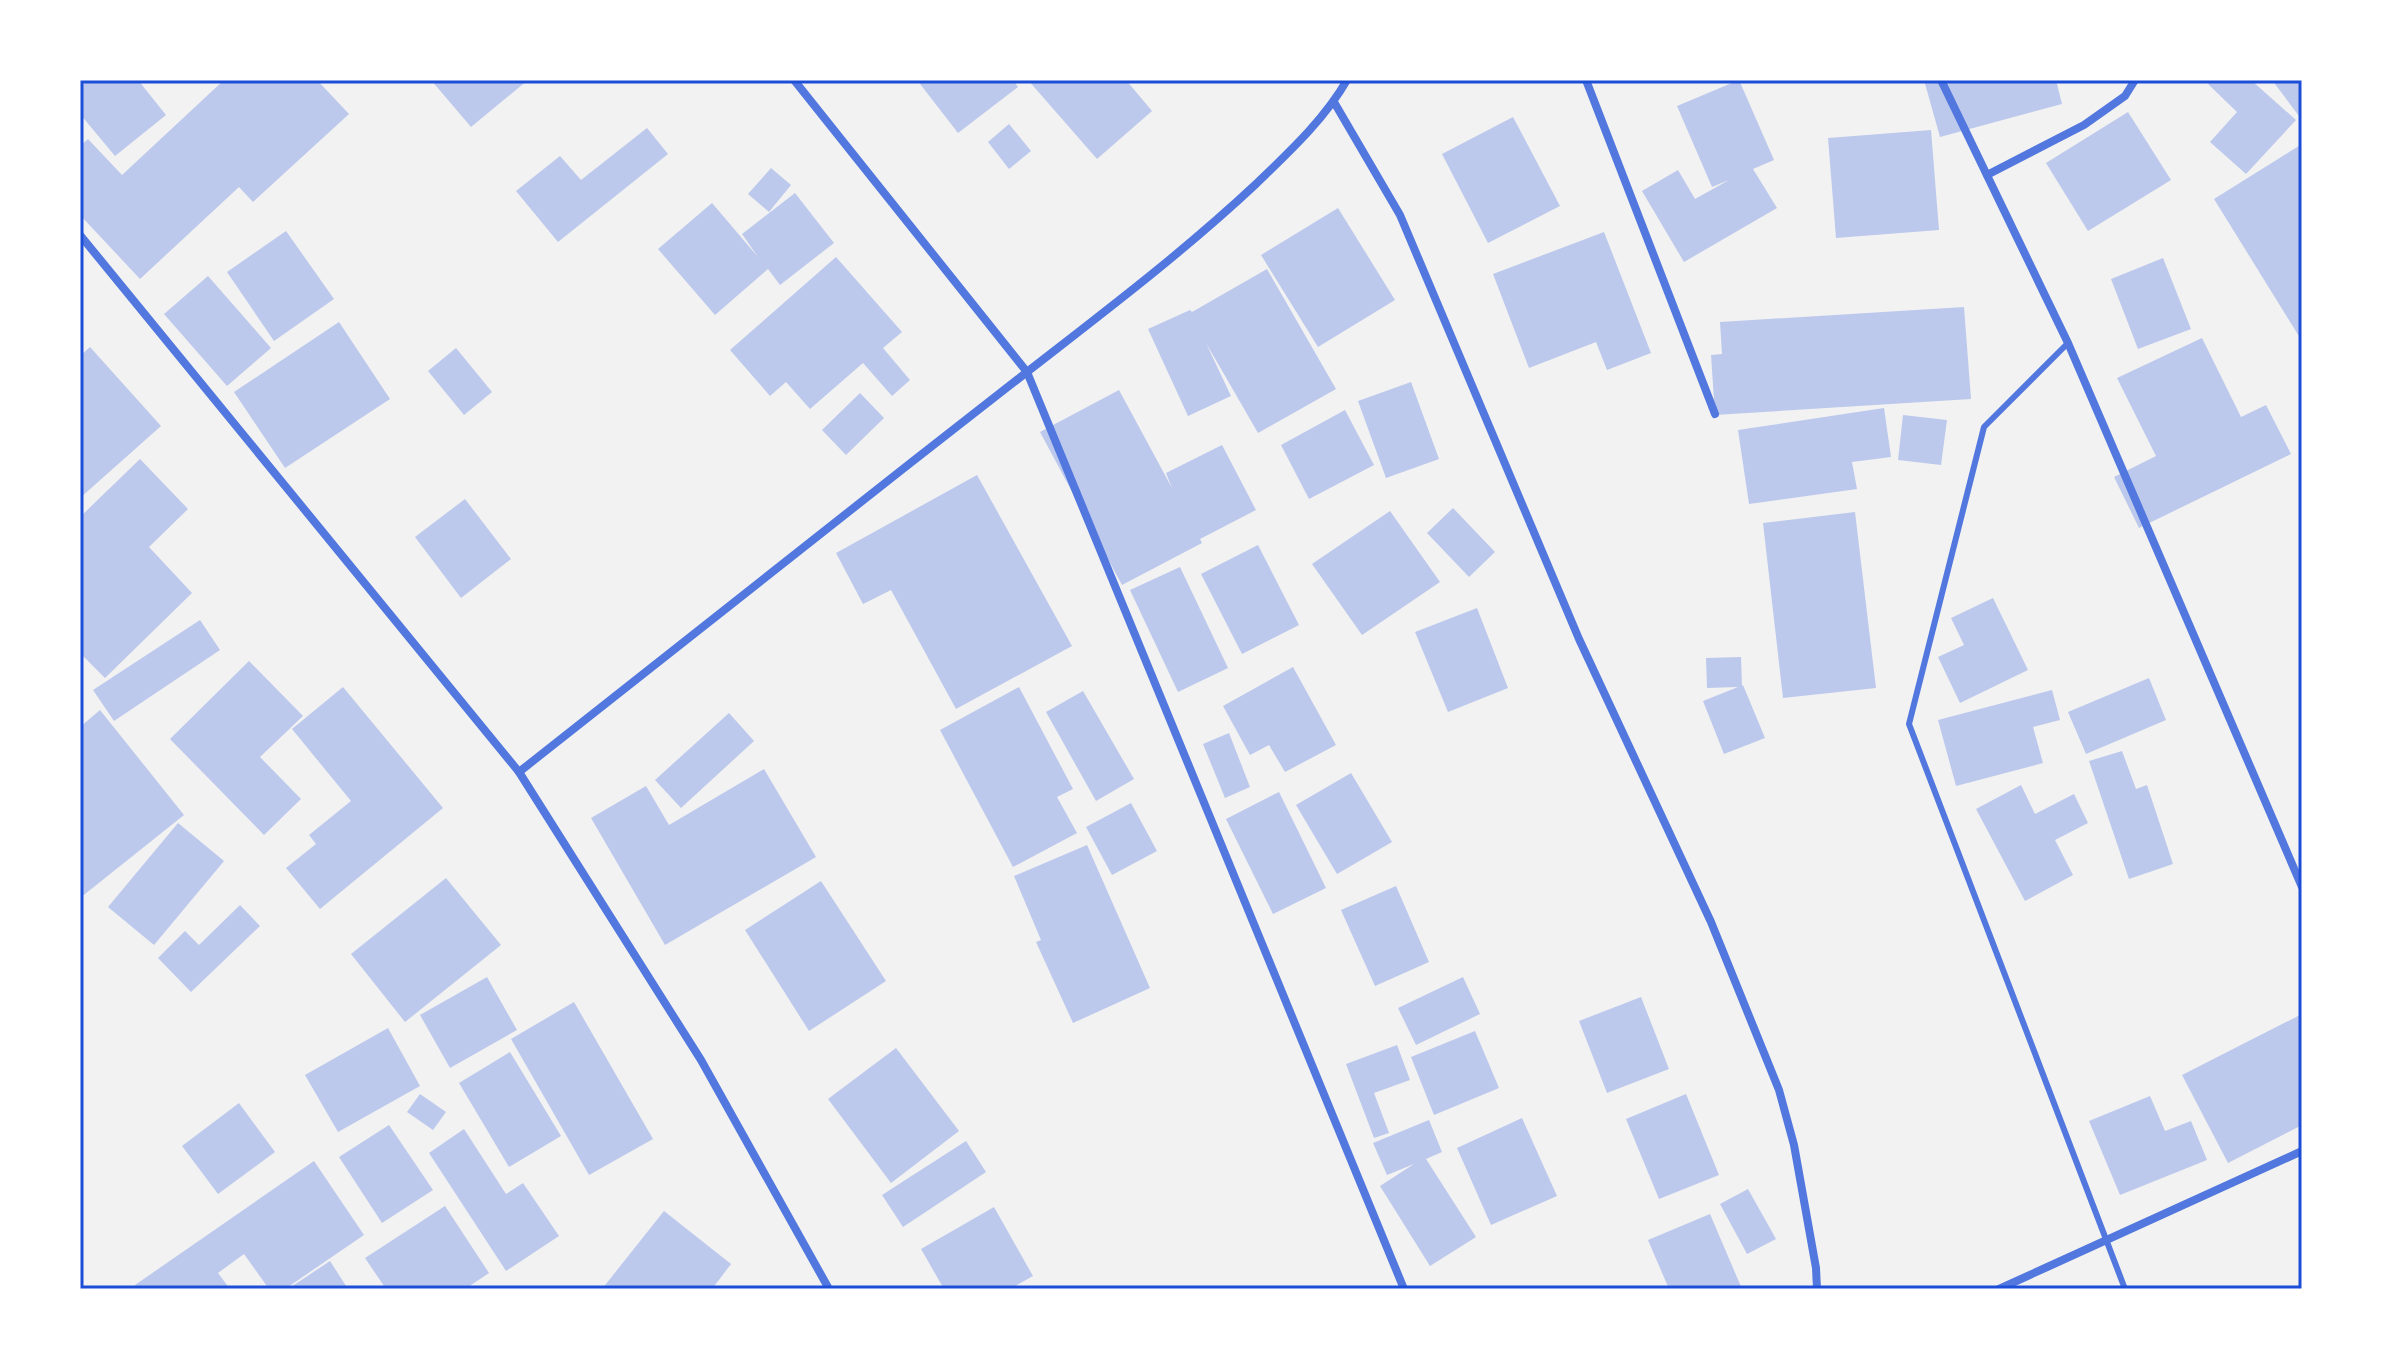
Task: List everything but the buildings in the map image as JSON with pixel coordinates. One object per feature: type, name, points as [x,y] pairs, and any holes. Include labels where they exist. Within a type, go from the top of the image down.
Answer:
[{"type":"street","points":[[794,80],[1027,372],[1404,1289]]},
{"type":"street","points":[[519,772],[783,562],[1120,302],[1205,232],[1285,156],[1334,102],[1347,80]]},
{"type":"street","points":[[1586,80],[1715,414]]},
{"type":"street","points":[[1941,80],[2068,343],[2302,887]]},
{"type":"street","points":[[1987,175],[2084,125],[2125,96],[2135,80]]},
{"type":"street","points":[[1334,102],[1400,215],[1579,639],[1711,922],[1779,1090],[1794,1145],[1817,1289]]},
{"type":"street","points":[[80,235],[519,772],[701,1060],[829,1289]]},
{"type":"street","points":[[1999,1289],[2302,1151]]},
{"type":"lane","points":[[2068,343],[1984,427],[1909,724],[2125,1289]]}]
